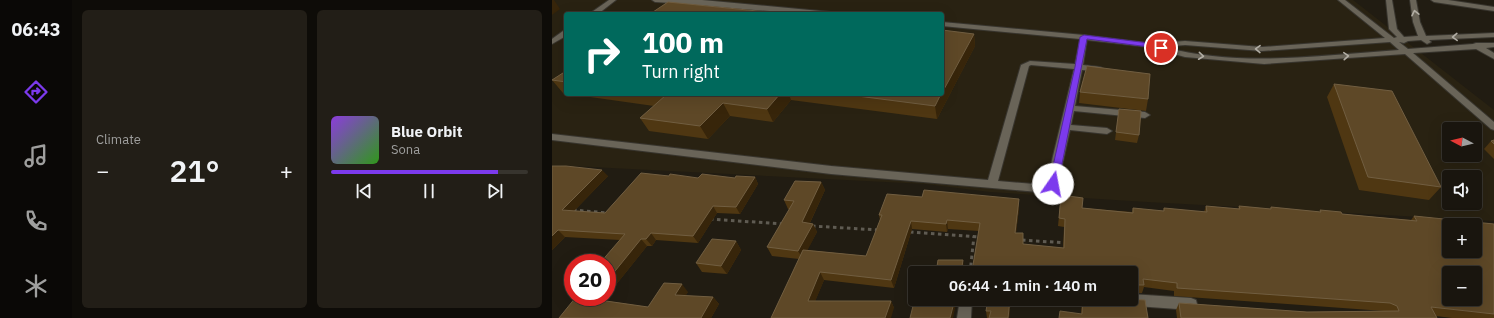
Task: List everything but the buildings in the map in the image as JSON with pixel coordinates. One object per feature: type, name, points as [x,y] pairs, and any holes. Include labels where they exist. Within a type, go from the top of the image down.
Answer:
[{"type":"street","points":[[596,12],[613,0]]},
{"type":"street","points":[[655,0],[701,2],[809,12]]},
{"type":"street","points":[[1341,0],[1407,52],[1494,126]]},
{"type":"street","points":[[1389,0],[1393,30],[1401,39],[1416,51]]},
{"type":"street","points":[[1413,0],[1415,14],[1422,38],[1434,49]]},
{"type":"street","points":[[1434,0],[1494,9]]},
{"type":"street","points":[[944,24],[1084,37],[1149,45],[1185,55],[1264,62],[1494,44]]},
{"type":"street","points":[[552,42],[564,33]]},
{"type":"street","points":[[1149,45],[1186,43],[1262,49],[1401,39],[1494,35]]},
{"type":"street","points":[[552,137],[831,170],[1050,189],[1053,184],[1070,108],[1084,37]]},
{"type":"street","points":[[1476,45],[1494,57]]},
{"type":"street","points":[[992,185],[1025,65],[1030,63],[1108,70]]},
{"type":"street","points":[[1070,108],[1145,115]]},
{"type":"street","points":[[1065,128],[1107,131]]},
{"type":"street","points":[[1138,300],[1201,305]]},
{"type":"street","points":[[964,318],[965,306]]},
{"type":"path","points":[[568,210],[616,213]]},
{"type":"path","points":[[703,219],[791,224]]},
{"type":"path","points":[[807,226],[887,231]]},
{"type":"path","points":[[903,232],[982,237]]},
{"type":"path","points":[[971,266],[974,236]]},
{"type":"path","points":[[1014,239],[1069,243]]},
{"type":"shaded area","points":[[552,0],[1353,0],[1494,110],[1494,221],[1482,220],[1482,218],[1442,218],[990,192],[925,184],[552,165]]},
{"type":"route","points":[[1053,184],[1079,67],[1084,37],[1149,45],[1161,48]]}]
